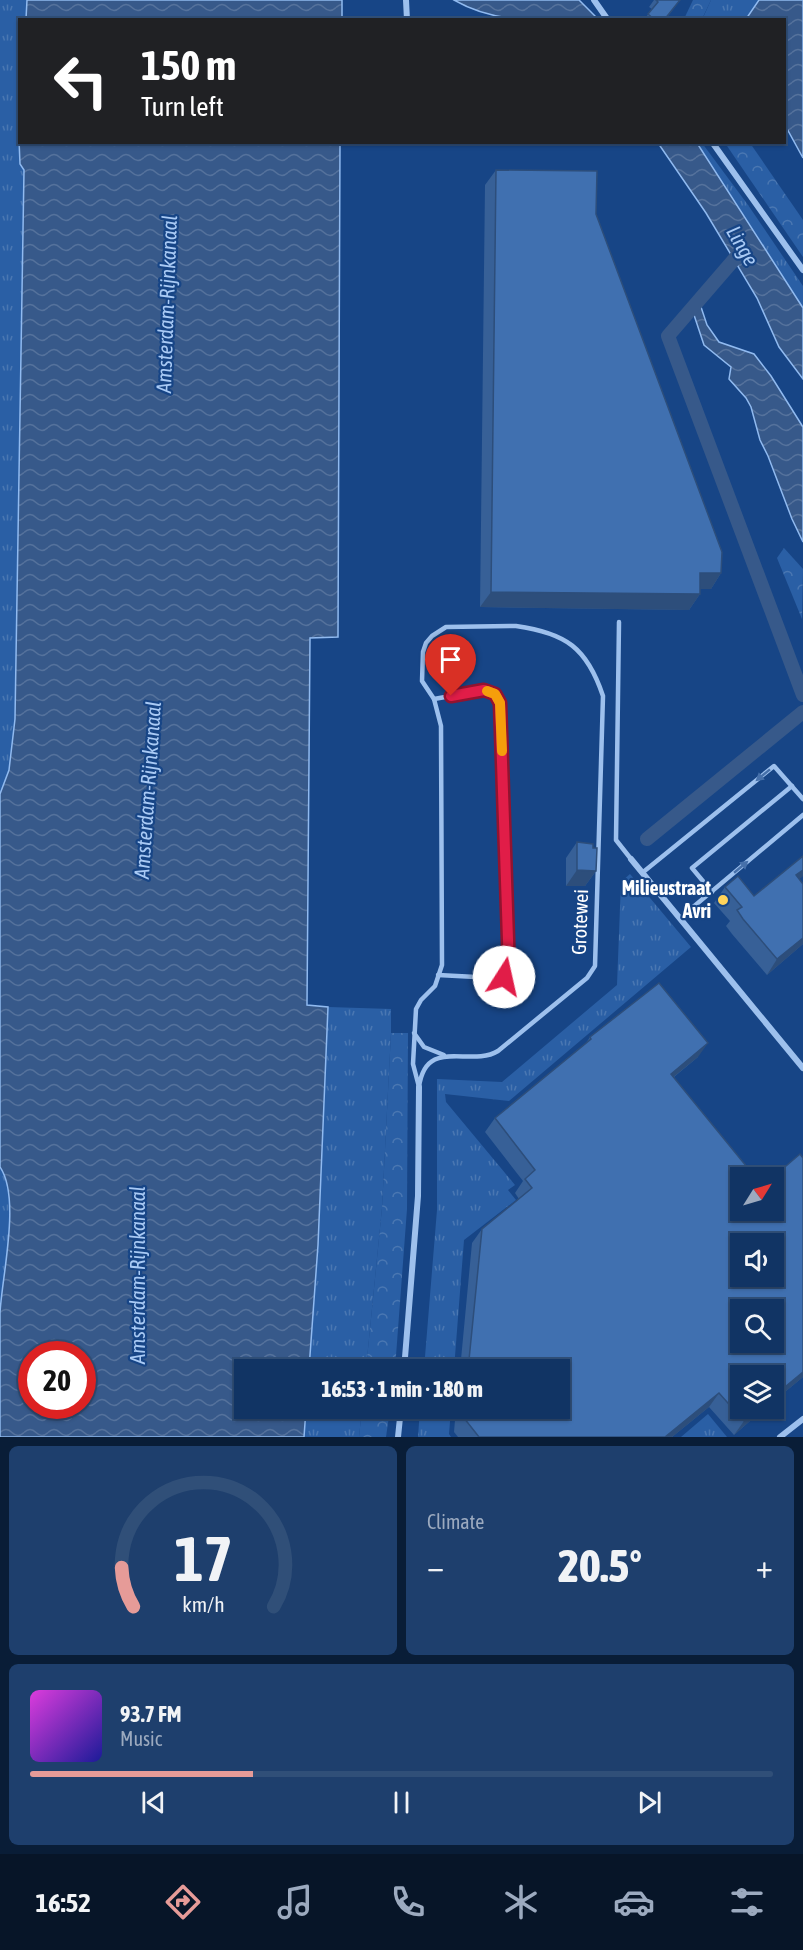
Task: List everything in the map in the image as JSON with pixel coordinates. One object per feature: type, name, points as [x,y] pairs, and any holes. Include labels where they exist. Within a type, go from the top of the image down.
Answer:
[{"type":"street","points":[[406,0],[407,18]]},
{"type":"street","points":[[594,0],[607,18]]},
{"type":"street","points":[[713,144],[803,270]]},
{"type":"street","points":[[631,859],[803,1068]]},
{"type":"street","points":[[405,1359],[418,1196],[419,1087]]},
{"type":"street","points":[[398,1437],[399,1419]]},
{"type":"street","points":[[780,1437],[803,1419]]},
{"type":"lane","points":[[619,622],[616,840],[631,859]]},
{"type":"lane","name":"Grotewei","points":[[434,699],[422,681],[423,652],[426,643],[446,627],[516,626],[541,631],[574,646],[590,663],[603,696],[596,958],[592,973],[490,1055],[480,1057],[444,1055]]},
{"type":"lane","points":[[419,1087],[413,1064],[416,1009],[421,1000],[435,986],[438,975],[442,965],[441,726],[434,699],[484,690],[495,694],[500,703],[509,969],[504,977],[495,978],[438,975]]},
{"type":"lane","points":[[642,873],[774,766],[803,799]]},
{"type":"lane","points":[[712,892],[692,868],[792,786]]},
{"type":"lane","points":[[680,918],[803,815]]},
{"type":"lane","points":[[414,1033],[424,1047],[444,1055]]},
{"type":"lane","points":[[419,1087],[423,1071],[429,1064],[444,1055]]},
{"type":"green space","points":[[0,0],[27,0],[26,18],[18,18],[18,144],[20,164],[24,170],[15,719],[9,770],[0,794]]},
{"type":"green space","points":[[693,0],[711,0],[702,18],[684,18]]},
{"type":"green space","points":[[711,0],[759,0],[747,18],[703,18]]},
{"type":"green space","points":[[698,144],[703,144],[803,286],[803,308]]},
{"type":"green space","points":[[726,144],[751,144],[803,220],[803,257]]},
{"type":"green space","points":[[784,548],[803,569],[802,619],[777,558]]},
{"type":"green space","points":[[630,874],[691,947],[509,1101],[445,1094],[446,1102],[515,1185],[508,1190],[516,1200],[464,1240],[455,1359],[425,1359],[437,1210],[437,1079],[502,1082],[617,985],[621,882]]},
{"type":"green space","points":[[328,1007],[391,1009],[382,1208],[367,1359],[310,1359],[318,1245]]},
{"type":"green space","points":[[391,1033],[408,1033],[407,1209],[396,1359],[367,1359],[382,1208]]},
{"type":"green space","points":[[0,1167],[6,1180],[10,1216],[0,1311]]},
{"type":"green space","points":[[708,1414],[727,1437],[681,1437]]},
{"type":"green space","points":[[305,1419],[361,1419],[359,1437],[304,1437]]},
{"type":"green space","points":[[361,1419],[389,1419],[386,1437],[359,1437]]},
{"type":"green space","points":[[419,1419],[450,1419],[449,1434],[451,1437],[418,1437]]},
{"type":"water","points":[[27,0],[342,0],[342,18],[26,18]]},
{"type":"water","points":[[454,0],[579,0],[597,18],[506,18],[471,8]]},
{"type":"water","points":[[759,0],[803,0],[803,158],[786,127],[786,18],[747,18]]},
{"type":"water","name":"Amsterdam-Rijnkanaal","points":[[19,144],[340,144],[338,637],[310,638],[307,1005],[328,1007],[318,1245],[310,1359],[234,1359],[234,1419],[305,1419],[304,1437],[0,1437],[0,1313],[10,1217],[6,1181],[0,1167],[0,794],[9,770],[15,719],[24,170],[20,164]]},
{"type":"water","name":"Linge","points":[[659,144],[698,144],[803,308],[803,379],[779,347],[757,298],[706,213]]},
{"type":"water","points":[[699,301],[707,325],[719,342],[754,354],[771,376],[803,427],[803,542],[760,440],[751,407],[729,379],[731,367],[704,345],[692,309]]},
{"type":"building","points":[[656,0],[680,0],[666,18],[653,18],[648,14],[658,2]]},
{"type":"building","points":[[496,170],[597,171],[596,214],[722,552],[721,573],[700,573],[700,594],[491,592]]},
{"type":"building","points":[[577,842],[593,844],[593,848],[597,848],[596,871],[577,870]]},
{"type":"building","points":[[803,856],[803,870],[796,875],[803,884],[803,938],[777,959],[743,919],[737,910],[742,907],[725,887],[738,876],[754,896]]},
{"type":"building","points":[[659,983],[708,1043],[671,1074],[747,1167],[730,1167],[730,1221],[784,1221],[784,1168],[800,1154],[803,1158],[803,1372],[784,1388],[784,1365],[730,1365],[730,1405],[719,1393],[665,1437],[479,1437],[465,1419],[570,1419],[570,1359],[469,1359],[482,1229],[532,1188],[525,1179],[535,1170],[495,1118],[591,1039],[590,1037]]},
{"type":"waterway","name":"Linge","points":[[744,248],[668,336],[803,695]]},
{"type":"waterway","points":[[647,839],[803,712]]},
{"type":"slow traffic","points":[[487,691],[495,694],[500,703],[502,751]]},
{"type":"place","name":"Milieustraat Avri","points":[[723,900]]},
{"type":"route","points":[[451,696],[484,690],[495,694],[500,703],[509,969],[504,977]]}]
